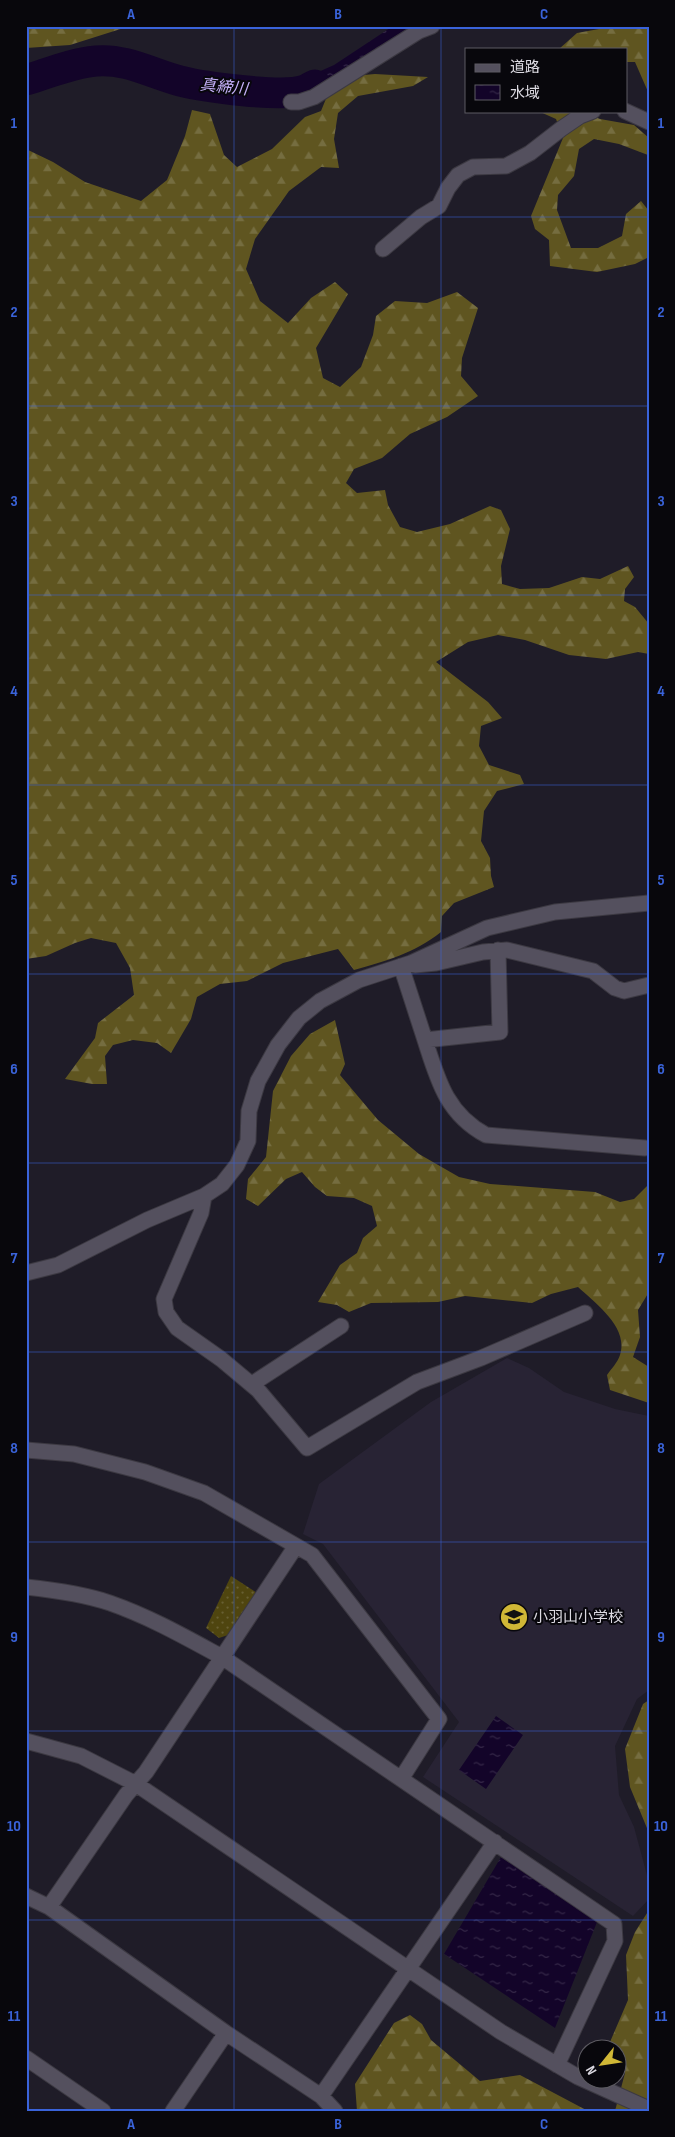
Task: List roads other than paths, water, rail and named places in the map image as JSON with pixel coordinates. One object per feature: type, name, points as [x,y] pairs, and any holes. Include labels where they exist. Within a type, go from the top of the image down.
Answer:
[{"type":"street","points":[[291,102],[299,102],[314,97],[419,31],[432,26]]},
{"type":"street","points":[[383,249],[421,217],[439,206],[448,188],[458,175],[473,167],[506,166],[530,153],[580,116],[590,112]]},
{"type":"street","points":[[627,112],[649,122]]},
{"type":"street","points":[[26,1272],[58,1265],[147,1220],[204,1196],[222,1184],[237,1165],[248,1141],[248,1111],[258,1081],[278,1045],[299,1018],[320,1001],[359,980],[401,966],[487,928],[555,912],[649,903]]},
{"type":"street","points":[[401,966],[436,963],[498,950],[507,950],[582,967],[593,971],[615,988],[624,991],[649,986]]},
{"type":"street","points":[[425,1040],[500,1032],[498,950]]},
{"type":"street","points":[[401,966],[436,1078],[450,1102],[462,1118],[473,1128],[486,1135],[646,1148]]},
{"type":"street","points":[[204,1196],[201,1213],[164,1299],[166,1312],[177,1328],[252,1384],[307,1448],[417,1382],[481,1358],[584,1313]]},
{"type":"street","points":[[252,1384],[341,1326]]},
{"type":"street","points":[[26,1450],[74,1454],[145,1472],[204,1493],[255,1520],[312,1555],[439,1719],[401,1779]]},
{"type":"street","points":[[49,1907],[126,1795],[146,1772],[296,1546]]},
{"type":"street","points":[[26,1587],[55,1590],[109,1602],[156,1621],[222,1657],[614,1924],[615,1941],[557,2065]]},
{"type":"street","points":[[26,1741],[81,1756],[136,1784],[501,2032],[578,2077],[649,2109]]},
{"type":"street","points":[[321,2096],[495,1842]]},
{"type":"street","points":[[26,1896],[49,1907],[226,2033],[321,2096],[335,2111]]},
{"type":"street","points":[[173,2111],[226,2033]]},
{"type":"street","points":[[26,2058],[103,2111]]},
{"type":"water","points":[[393,26],[420,26],[308,93],[294,98],[273,92],[334,65]]},
{"type":"water","points":[[496,1716],[523,1735],[486,1789],[459,1770]]},
{"type":"water","points":[[501,1857],[599,1917],[555,2028],[444,1954]]},
{"type":"waterway","name":"真締川","points":[[26,80],[78,64],[107,61],[128,64],[180,81],[225,89],[280,93],[305,90],[315,85]]},
{"type":"place","name":"小羽山小学校","points":[[514,1617]]}]
